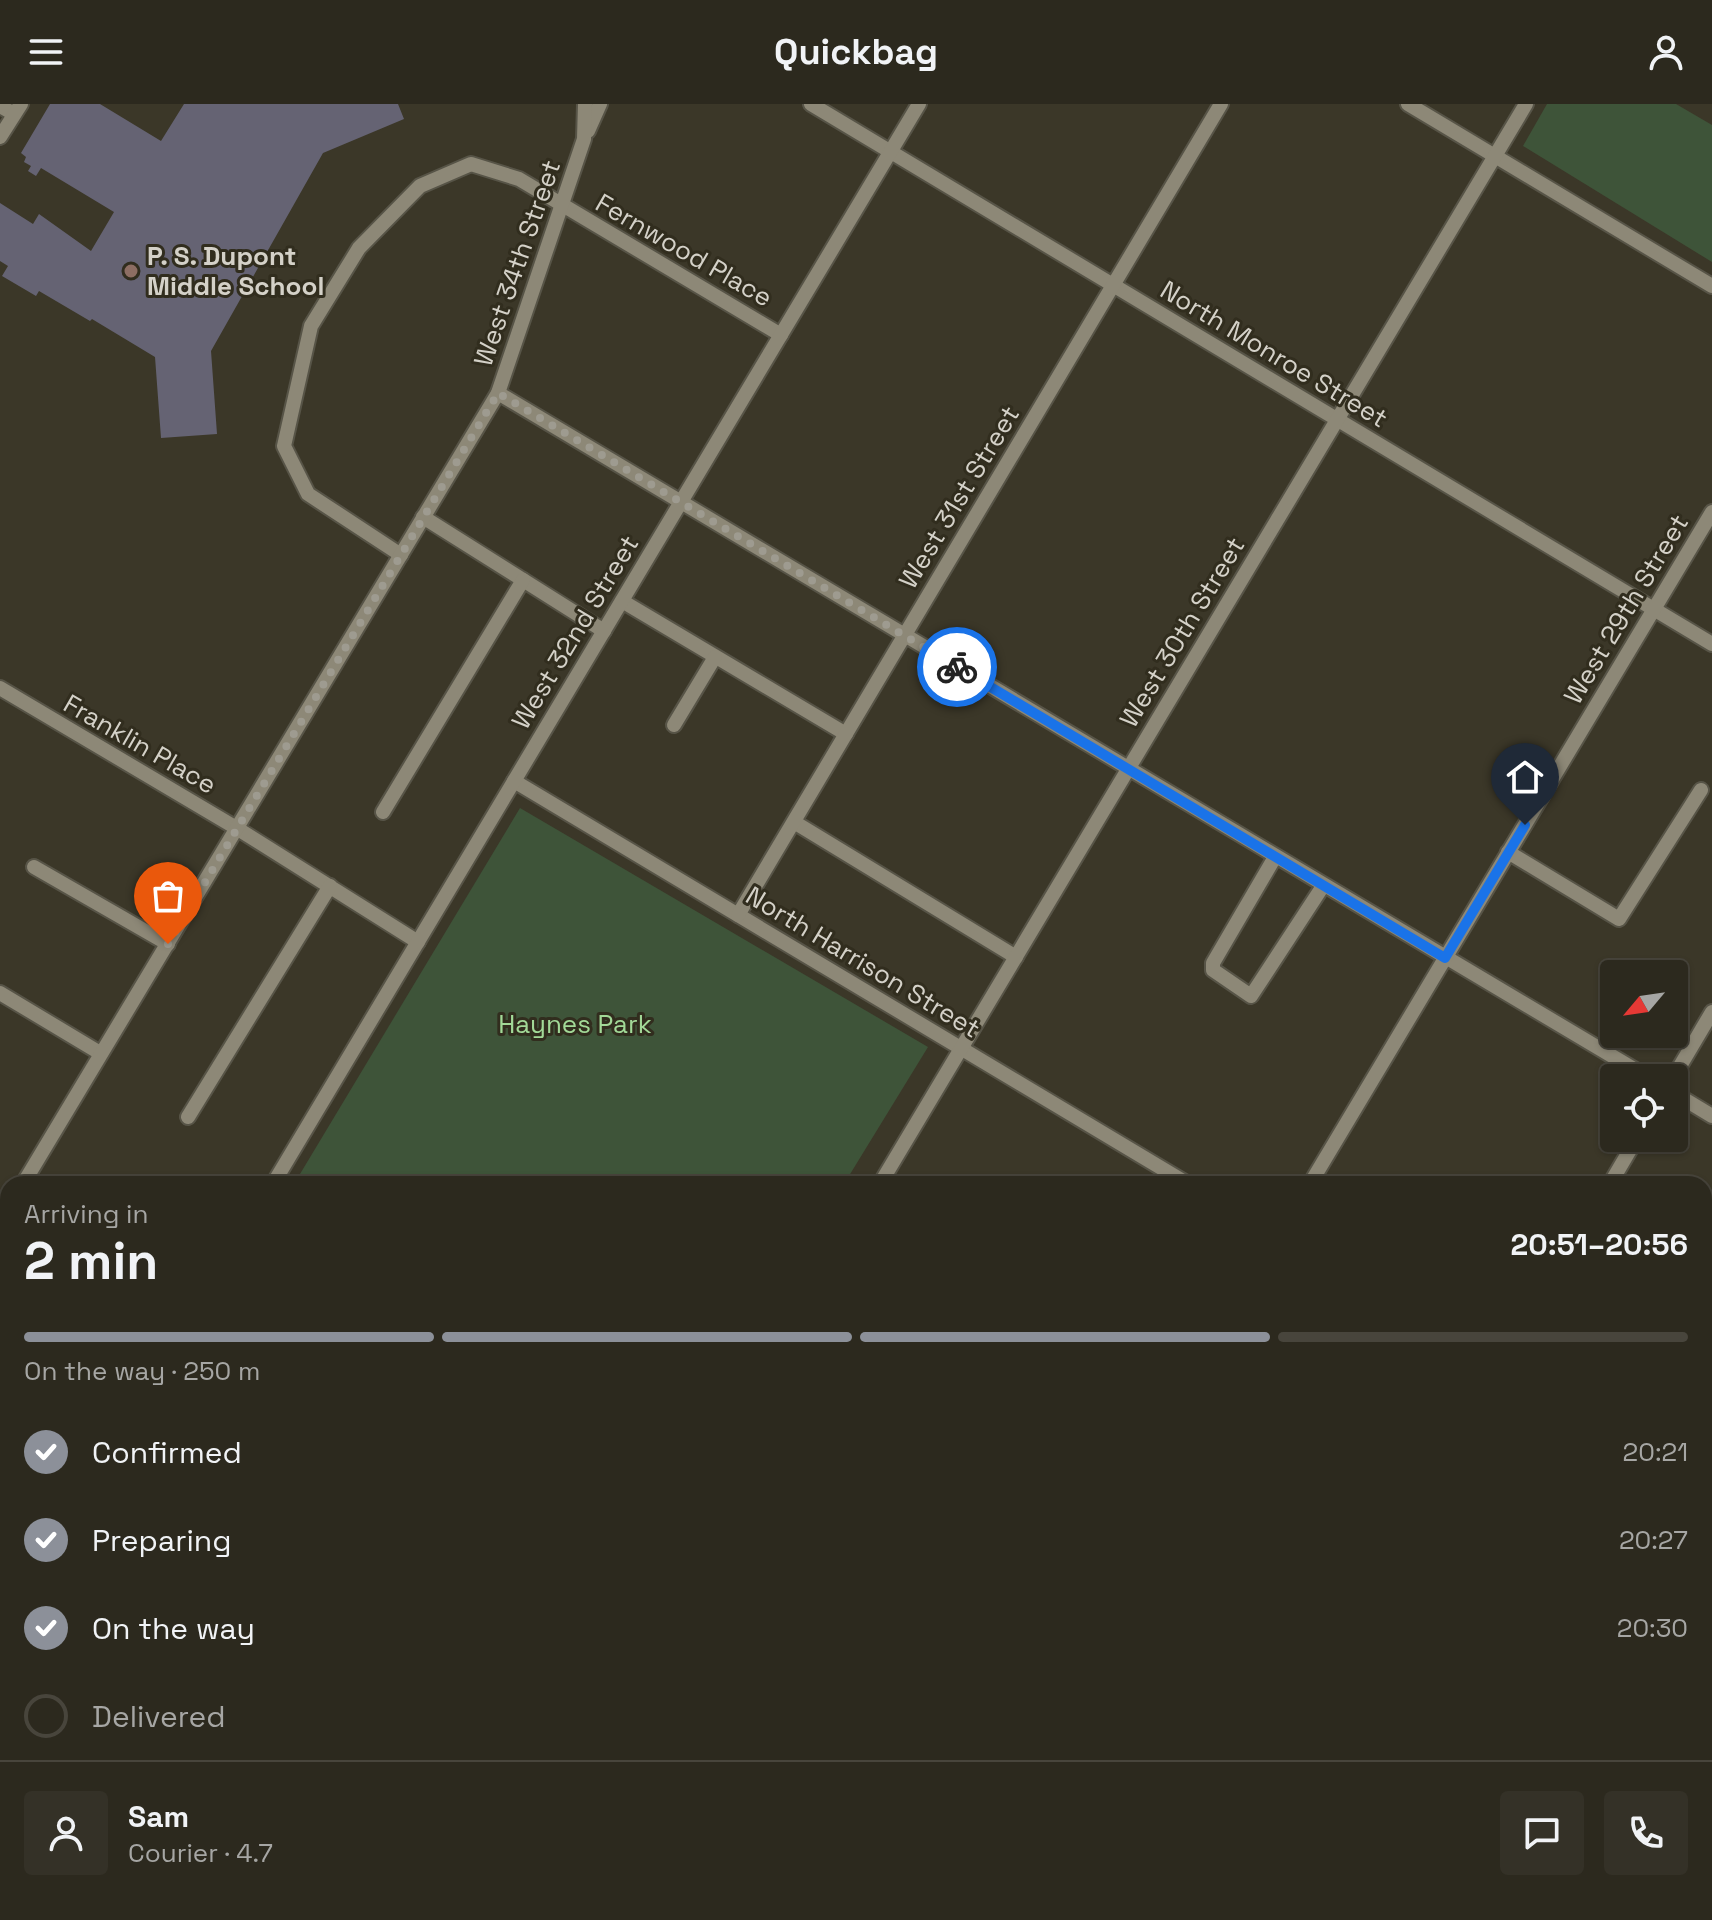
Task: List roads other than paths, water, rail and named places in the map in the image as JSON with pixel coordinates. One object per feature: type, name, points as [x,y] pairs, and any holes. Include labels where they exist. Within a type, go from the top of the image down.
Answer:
[{"type":"street","name":"West 34th Street","points":[[584,139],[585,104]]},
{"type":"street","name":"West 34th Street","points":[[28,1176],[498,393],[584,139],[600,104]]},
{"type":"street","name":"North Monroe Street","points":[[811,104],[1712,644]]},
{"type":"street","name":"West 32nd Street","points":[[278,1176],[919,104]]},
{"type":"street","name":"West 31st Street","points":[[738,915],[1221,104]]},
{"type":"street","points":[[1408,104],[1712,286]]},
{"type":"street","name":"West 30th Street","points":[[885,1176],[1526,104]]},
{"type":"street","points":[[0,106],[17,109],[0,137]]},
{"type":"street","name":"Fernwood Place","points":[[401,555],[308,494],[284,446],[311,326],[359,248],[420,186],[471,164],[519,179],[781,335]]},
{"type":"street","points":[[498,393],[1625,1064]]},
{"type":"street","name":"West 29th Street","points":[[1315,1176],[1712,512]]},
{"type":"street","points":[[423,517],[604,631]]},
{"type":"street","points":[[383,812],[523,580]]},
{"type":"street","points":[[622,601],[846,734]]},
{"type":"street","points":[[674,725],[715,657]]},
{"type":"street","name":"Franklin Place","points":[[0,688],[238,829],[418,942]]},
{"type":"street","name":"North Harrison Street","points":[[514,781],[1175,1176]]},
{"type":"street","points":[[1508,852],[1619,919],[1701,790]]},
{"type":"street","points":[[794,822],[1016,957]]},
{"type":"street","points":[[1275,857],[1213,963],[1213,970],[1251,996],[1323,886]]},
{"type":"street","points":[[34,867],[168,944]]},
{"type":"street","points":[[188,1117],[330,886]]},
{"type":"street","points":[[0,993],[100,1053]]},
{"type":"street","points":[[1681,1064],[1712,1012]]},
{"type":"street","points":[[1688,1101],[1712,1116]]},
{"type":"street","points":[[1615,1176],[1629,1152]]},
{"type":"place","name":"P. S. Dupont Middle School","points":[[131,271]]},
{"type":"park label","name":"Haynes Park","points":[[575,1024]]}]
